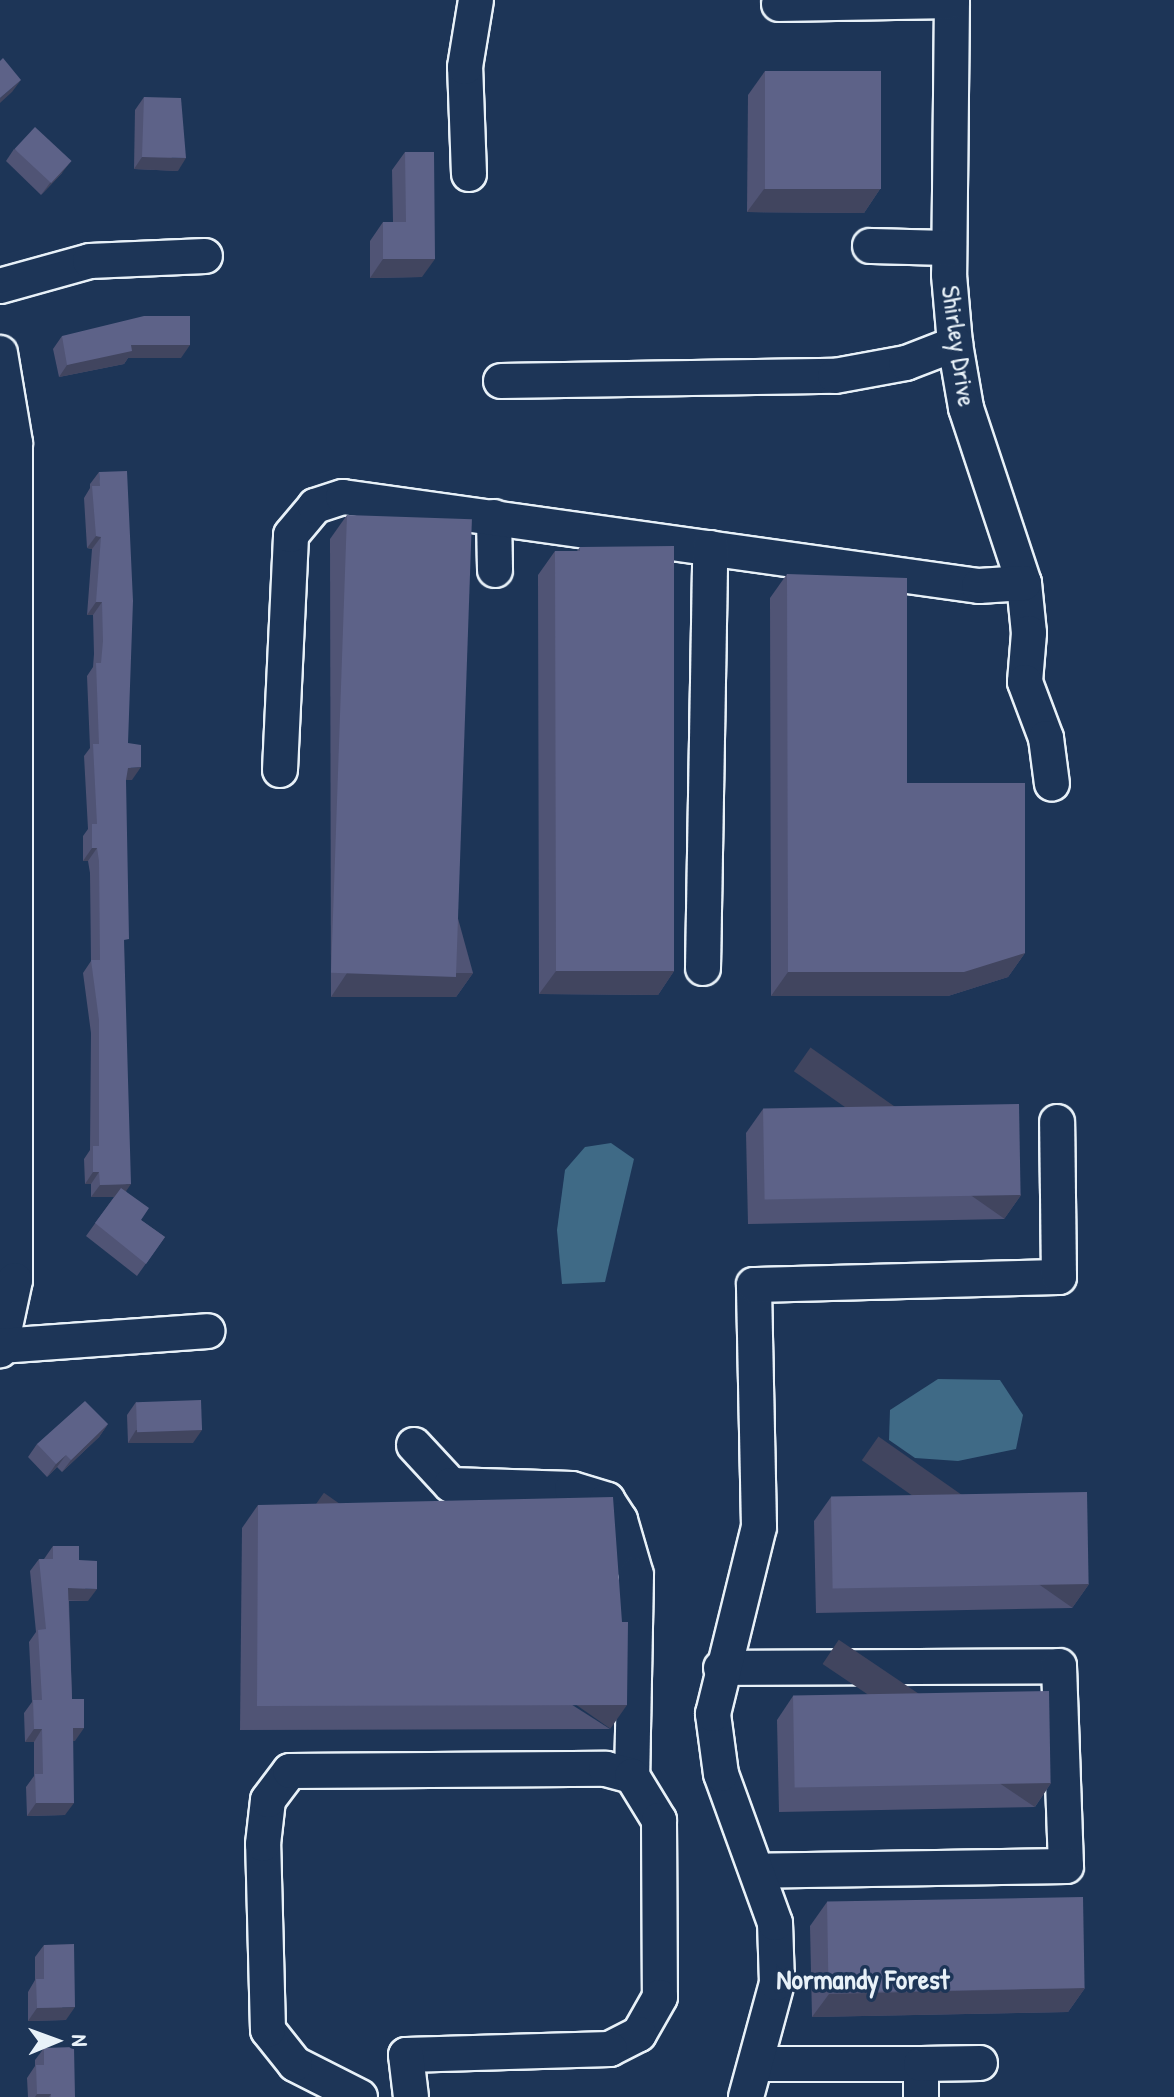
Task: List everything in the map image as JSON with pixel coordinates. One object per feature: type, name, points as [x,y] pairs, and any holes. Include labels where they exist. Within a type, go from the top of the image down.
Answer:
[{"type":"street","points":[[469,174],[465,67],[476,0]]},
{"type":"street","points":[[779,4],[952,0]]},
{"type":"street","name":"Shirley Drive","points":[[952,0],[949,248],[955,344],[966,408],[1024,583],[1029,633],[1025,682],[1046,738],[1052,784]]},
{"type":"street","points":[[870,246],[949,248]]},
{"type":"street","points":[[0,286],[90,261],[205,256]]},
{"type":"street","points":[[501,381],[835,376],[906,363],[955,344]]},
{"type":"street","points":[[0,353],[15,443],[8,980],[15,1280],[1,1348],[207,1331]]},
{"type":"street","points":[[280,770],[291,535],[315,506],[343,497],[979,586],[1024,583]]},
{"type":"street","points":[[494,517],[495,570]]},
{"type":"street","points":[[703,968],[710,548]]},
{"type":"street","points":[[746,2097],[758,2064],[777,1983],[775,1923],[721,1774],[713,1714],[721,1668],[759,1527],[754,1285],[1059,1277],[1057,1122]]},
{"type":"street","points":[[411,2097],[406,2055],[610,2049],[639,2034],[660,1997],[659,1820],[632,1776],[636,1575],[620,1520],[607,1500],[572,1489],[451,1485],[414,1445]]},
{"type":"street","points":[[721,1668],[1059,1666],[1066,1866],[758,1871]]},
{"type":"street","points":[[360,2097],[329,2065],[295,2064],[268,2030],[263,1844],[268,1800],[290,1771],[606,1769],[632,1776]]},
{"type":"street","points":[[758,2064],[921,2081],[980,2063]]},
{"type":"water","points":[[611,1143],[634,1159],[605,1282],[562,1284],[557,1230],[565,1170],[585,1147]]},
{"type":"water","points":[[938,1379],[1000,1380],[1023,1415],[1016,1449],[958,1461],[915,1458],[889,1440],[890,1410]]},
{"type":"building","points":[[3,58],[21,80],[0,98],[0,61]]},
{"type":"building","points":[[765,71],[881,71],[881,189],[765,189]]},
{"type":"building","points":[[144,97],[181,98],[186,158],[142,157]]},
{"type":"building","points":[[35,127],[72,161],[51,183],[15,149]]},
{"type":"building","points":[[405,152],[434,152],[435,259],[383,259],[383,222],[406,222]]},
{"type":"building","points":[[144,316],[190,316],[190,345],[131,345],[132,351],[67,365],[62,336]]},
{"type":"building","points":[[127,471],[133,601],[128,743],[141,745],[141,767],[128,768],[126,780],[129,939],[124,940],[131,1184],[100,1185],[99,1172],[93,1172],[93,1146],[99,1146],[99,1020],[91,960],[100,960],[99,861],[97,848],[92,848],[92,824],[97,824],[93,744],[99,744],[96,663],[101,663],[103,641],[102,602],[96,602],[101,537],[96,536],[92,486],[100,486],[99,472]]},
{"type":"building","points":[[347,515],[472,519],[456,977],[331,973]]},
{"type":"building","points":[[674,546],[674,971],[556,971],[555,551],[580,551],[580,547]]},
{"type":"building","points":[[787,574],[907,578],[907,783],[1025,783],[1025,953],[964,972],[788,972]]},
{"type":"building","points":[[1019,1104],[1021,1195],[765,1199],[763,1108]]},
{"type":"building","points":[[121,1188],[149,1208],[141,1220],[165,1237],[146,1264],[95,1223]]},
{"type":"building","points":[[201,1400],[202,1430],[137,1432],[136,1402]]},
{"type":"building","points":[[85,1401],[108,1424],[71,1460],[66,1455],[56,1464],[37,1444]]},
{"type":"building","points":[[1087,1492],[1089,1584],[833,1588],[831,1496]]},
{"type":"building","points":[[613,1497],[622,1622],[628,1622],[627,1705],[257,1706],[258,1505]]},
{"type":"building","points":[[53,1546],[79,1546],[79,1560],[97,1561],[97,1589],[68,1588],[72,1699],[84,1699],[84,1728],[73,1728],[74,1803],[36,1803],[35,1774],[43,1774],[42,1729],[34,1729],[33,1700],[42,1700],[38,1630],[46,1629],[39,1559],[53,1559]]},
{"type":"building","points":[[1049,1691],[1051,1783],[795,1787],[793,1695]]},
{"type":"building","points":[[1083,1897],[1085,1988],[829,1992],[827,1901]]},
{"type":"building","points":[[74,1944],[75,2007],[37,2008],[36,1979],[44,1979],[44,1945]]},
{"type":"building","points":[[74,2047],[75,2097],[37,2094],[36,2065],[44,2065],[44,2048]]},
{"type":"district","name":"Normandy Forest","points":[[863,1979]]}]
